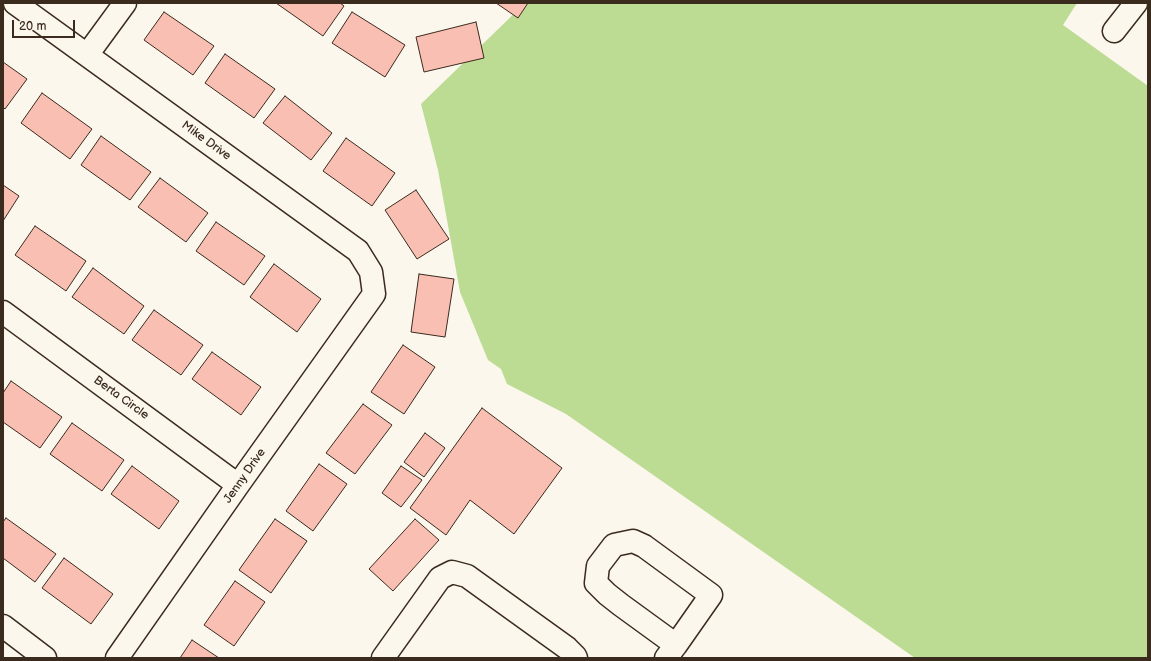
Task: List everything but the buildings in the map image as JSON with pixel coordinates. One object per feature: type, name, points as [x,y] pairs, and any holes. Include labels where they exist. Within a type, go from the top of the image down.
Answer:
[{"type":"street","name":"Mike Drive","points":[[15,3],[358,251],[371,272],[374,294]]},
{"type":"street","points":[[87,55],[125,3]]},
{"type":"street","points":[[1114,31],[1136,3]]},
{"type":"street","name":"Jenny Drive","points":[[117,658],[374,294]]},
{"type":"street","name":"Berta Circle","points":[[3,312],[238,485]]},
{"type":"street","points":[[633,541],[644,546],[711,595],[671,651],[596,583],[598,566],[614,545],[633,541]]},
{"type":"street","points":[[383,658],[440,578],[452,572],[467,576],[567,648],[576,656],[576,658]]},
{"type":"street","points":[[3,626],[45,658]]},
{"type":"green space","points":[[525,3],[1077,3],[1063,25],[1148,86],[1148,658],[915,658],[566,414],[507,384],[501,369],[488,360],[460,292],[438,170],[421,104]]}]
